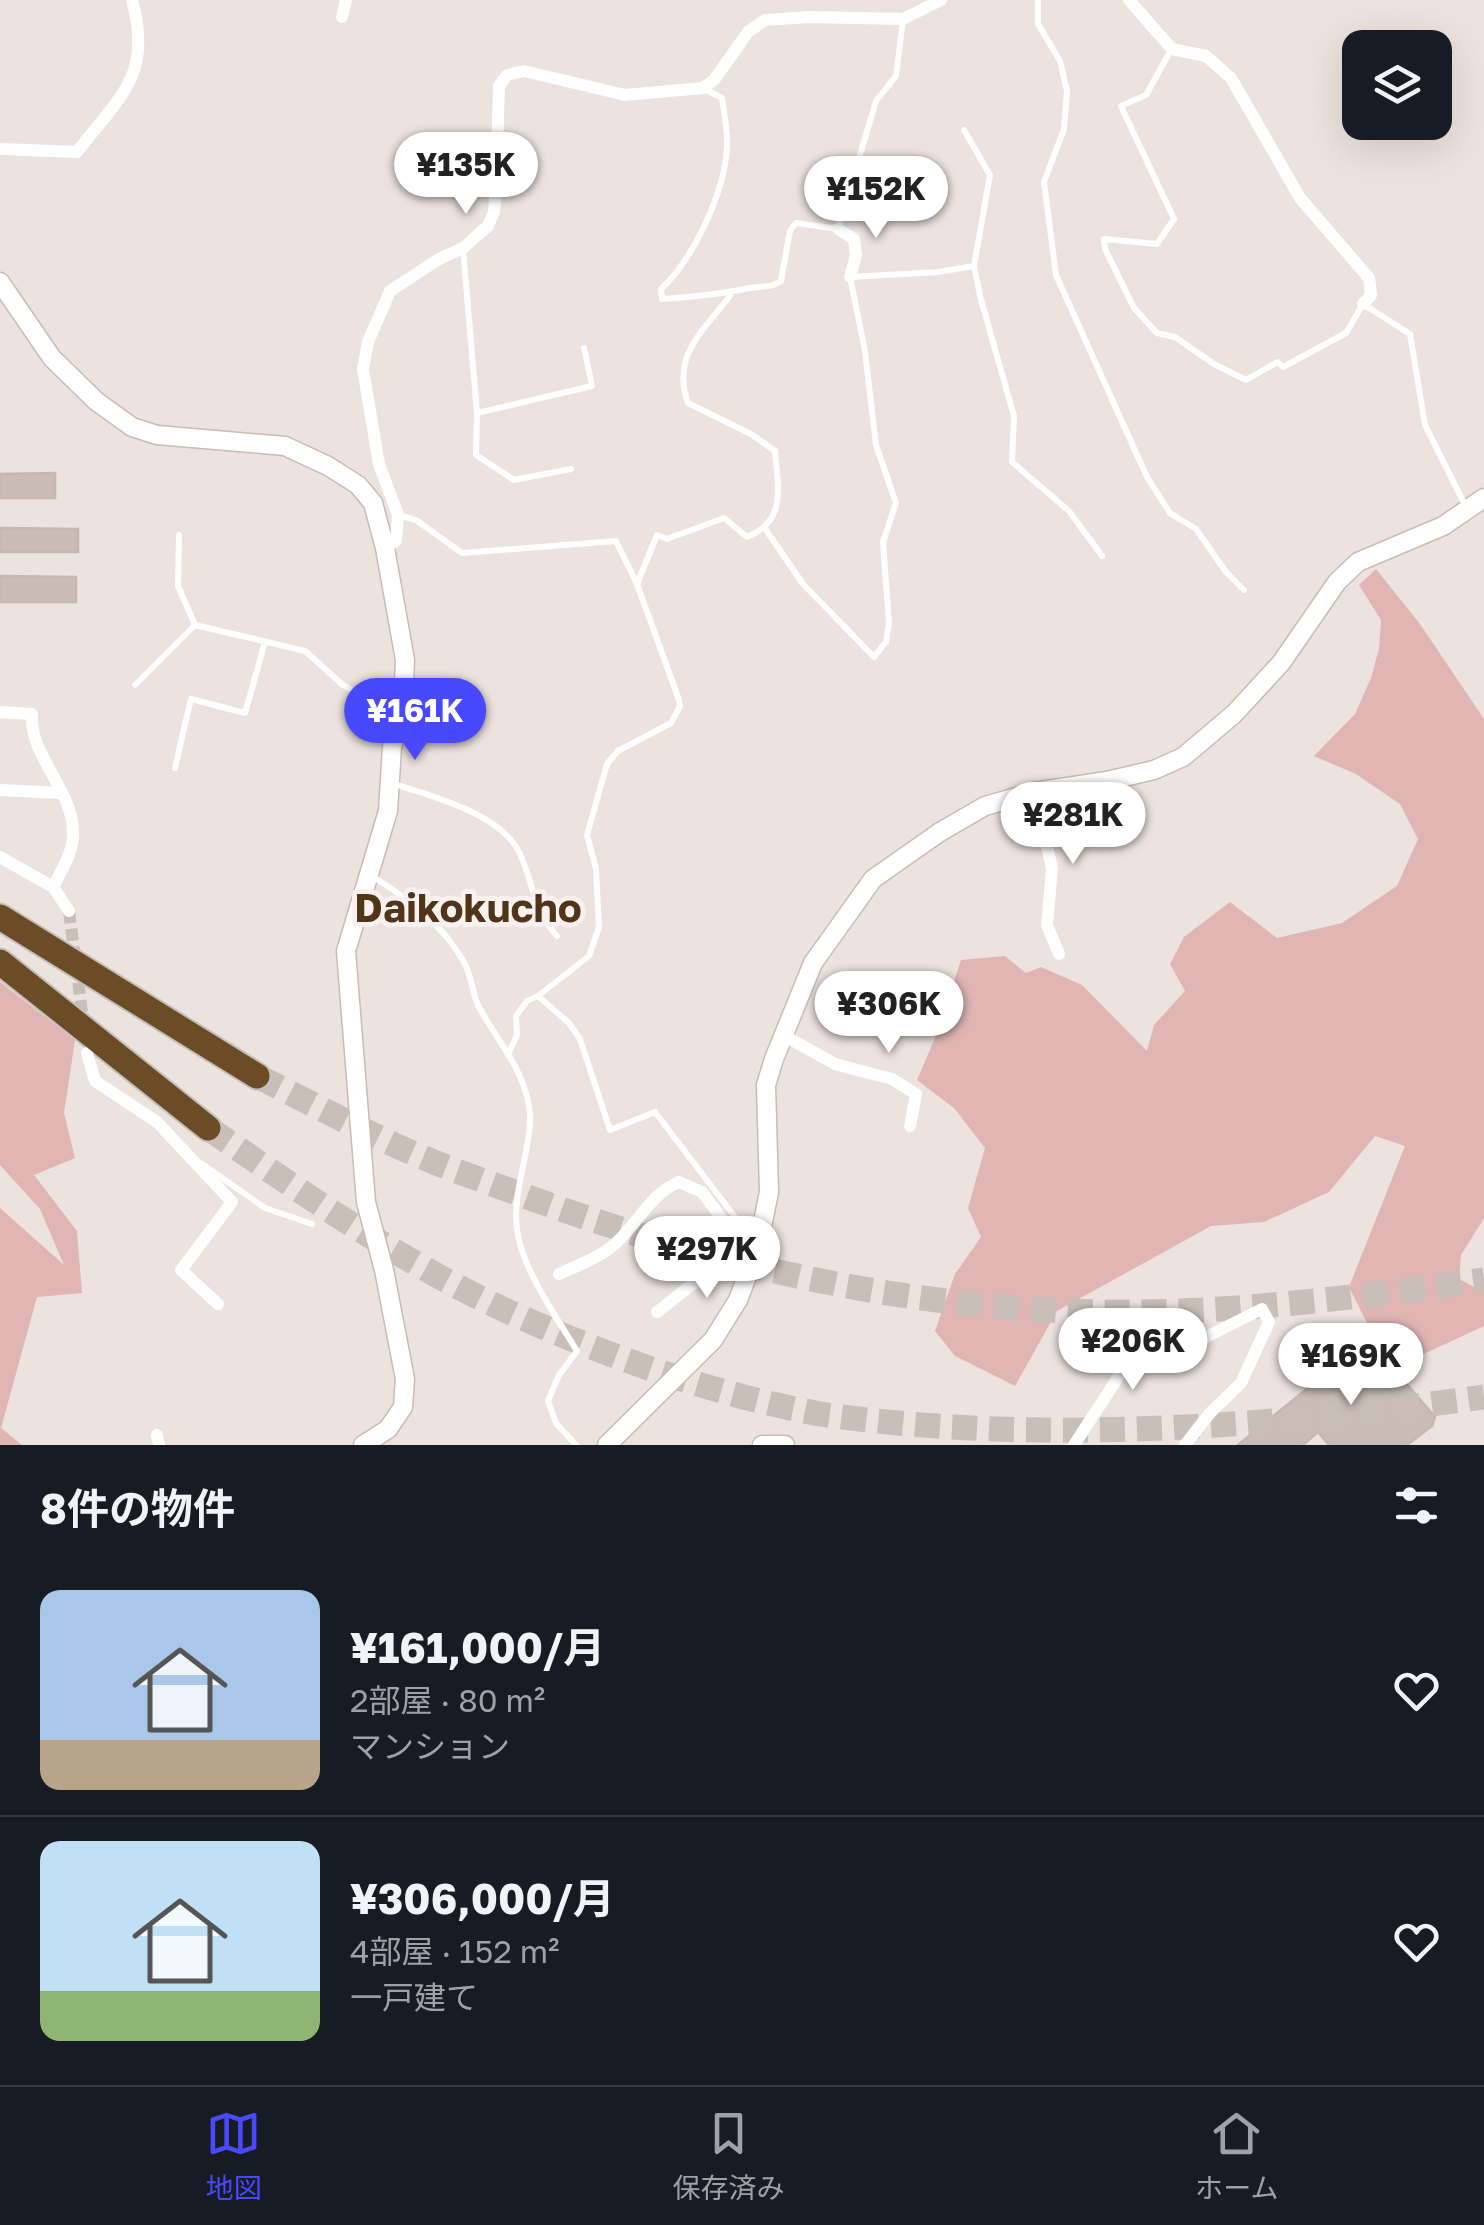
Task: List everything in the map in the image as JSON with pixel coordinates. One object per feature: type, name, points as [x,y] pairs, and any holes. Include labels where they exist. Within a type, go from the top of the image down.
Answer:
[{"type":"highway","points":[[0,917],[257,1076]]},
{"type":"highway","points":[[0,962],[208,1128]]},
{"type":"street","points":[[0,148],[77,152],[136,73],[140,40],[132,0]]},
{"type":"street","points":[[342,17],[346,0]]},
{"type":"street","points":[[385,548],[396,541],[398,514],[379,464],[363,369],[368,342],[390,291],[463,248],[488,226],[494,212],[499,86],[507,75],[524,71],[625,95],[702,88],[714,80],[748,32],[765,20],[903,19],[941,0]]},
{"type":"street","points":[[1129,0],[1172,48],[1206,56],[1231,78],[1300,198],[1369,278],[1371,295],[1363,304]]},
{"type":"street","points":[[838,229],[854,239],[856,255],[850,277]]},
{"type":"street","points":[[0,282],[52,358],[96,401],[132,427],[157,435],[285,446],[358,485],[372,502],[385,548],[405,660],[400,716],[392,747],[388,810],[346,951],[358,1140],[366,1202],[405,1378],[403,1407],[388,1430],[363,1445]]},
{"type":"street","points":[[606,1445],[712,1340],[738,1300],[755,1254],[769,1192],[766,1086],[813,963],[873,879],[985,806],[1034,792],[1154,770],[1184,757],[1234,714],[1281,664],[1337,582],[1358,562],[1443,526],[1484,498]]},
{"type":"street","points":[[0,712],[32,714],[34,738],[70,813],[74,834],[53,887]]},
{"type":"street","points":[[0,790],[60,793]]},
{"type":"street","points":[[1034,792],[1052,868],[1047,924],[1059,954]]},
{"type":"street","points":[[0,857],[53,887],[69,910]]},
{"type":"street","points":[[783,1034],[835,1064],[892,1079],[916,1094],[910,1126]]},
{"type":"street","points":[[87,1053],[88,1068],[95,1081],[157,1122],[232,1202],[181,1270],[218,1304]]},
{"type":"street","points":[[559,1274],[608,1250],[631,1229],[663,1188],[680,1182],[702,1192],[755,1254]]},
{"type":"street","points":[[657,1312],[708,1274],[755,1254]]},
{"type":"street","points":[[1074,1445],[1134,1352],[1154,1363],[1262,1310],[1269,1322],[1241,1383],[1185,1445]]},
{"type":"street","points":[[762,1445],[786,1445]]},
{"type":"lane","points":[[1038,0],[1038,24],[1060,60],[1067,91],[1064,129],[1044,182],[1056,276],[1146,477],[1170,512],[1196,529],[1226,572],[1244,590]]},
{"type":"lane","points":[[702,88],[722,98],[727,149],[708,221],[677,274],[660,289],[662,298],[731,294],[772,286],[781,281],[790,231],[796,222],[838,229],[876,101],[896,76],[903,19]]},
{"type":"lane","points":[[1172,48],[1146,95],[1121,106],[1174,219],[1157,244],[1104,239],[1104,248],[1134,308],[1157,333],[1175,336],[1214,364],[1246,380],[1278,362],[1283,367],[1346,334],[1363,304],[1410,334],[1425,424],[1468,510]]},
{"type":"lane","points":[[964,130],[990,175],[974,266],[1014,416],[1012,462],[1069,511],[1102,556]]},
{"type":"lane","points":[[463,248],[477,413],[476,455],[514,480],[571,469]]},
{"type":"lane","points":[[766,530],[803,584],[874,657],[886,642],[889,623],[883,542],[896,503],[876,445],[865,351],[850,277],[974,266]]},
{"type":"lane","points":[[637,584],[657,535],[667,539],[724,518],[747,538],[766,530],[776,511],[775,451],[751,434],[688,403],[680,382],[686,354],[731,294]]},
{"type":"lane","points":[[477,413],[592,386],[584,348]]},
{"type":"lane","points":[[398,514],[416,520],[462,554],[616,540],[637,584],[680,706],[671,723],[618,751],[606,764],[587,835],[596,869],[599,926],[588,956],[528,1001],[516,1016],[516,1035],[508,1055]]},
{"type":"lane","points":[[179,535],[178,586],[195,625]]},
{"type":"lane","points":[[195,625],[305,652],[344,685],[400,716]]},
{"type":"lane","points":[[135,684],[195,625]]},
{"type":"lane","points":[[175,768],[191,700],[245,712],[265,642]]},
{"type":"lane","points":[[390,782],[459,805],[503,832],[518,850],[540,918],[557,936]]},
{"type":"lane","points":[[370,874],[409,899],[448,940],[466,966],[478,1005],[518,1069],[530,1116],[517,1192],[517,1230],[524,1256],[577,1352],[559,1374],[548,1400],[556,1423],[576,1445]]},
{"type":"lane","points":[[538,996],[580,1039],[610,1130],[655,1112],[755,1254]]},
{"type":"lane","points":[[188,1155],[265,1208],[312,1224]]},
{"type":"shaded area","points":[[1376,569],[1420,624],[1484,719],[1484,1218],[1461,1255],[1459,1279],[1484,1292],[1484,1326],[1415,1358],[1367,1323],[1349,1287],[1405,1146],[1375,1136],[1329,1192],[1264,1222],[1211,1226],[1057,1311],[1015,1386],[955,1356],[935,1331],[955,1274],[981,1237],[968,1208],[985,1148],[954,1108],[917,1080],[961,960],[1005,956],[1026,973],[1041,967],[1082,985],[1147,1051],[1154,1025],[1185,991],[1170,964],[1184,937],[1230,902],[1277,938],[1342,923],[1397,886],[1418,839],[1400,804],[1356,774],[1314,756],[1355,714],[1371,678],[1381,620],[1359,585]]},
{"type":"shaded area","points":[[0,982],[75,1040],[64,1113],[75,1158],[34,1175],[77,1231],[82,1293],[37,1297],[1,1428],[22,1445],[0,1445],[0,1208],[64,1265],[40,1209],[0,1165]]},
{"type":"building","points":[[55,473],[55,498],[0,498],[0,474]]},
{"type":"building","points":[[0,528],[78,529],[78,552],[0,552]]},
{"type":"building","points":[[0,576],[76,577],[76,602],[0,602]]},
{"type":"building","points":[[1368,1339],[1435,1417],[1432,1426],[1407,1445],[1329,1445],[1318,1432],[1303,1445],[1238,1445]]},
{"type":"tunnel","points":[[69,911],[84,1027]]},
{"type":"tunnel","points":[[257,1076],[448,1168],[606,1224],[755,1266],[907,1296],[1061,1311],[1181,1311],[1311,1301],[1484,1280]]},
{"type":"tunnel","points":[[208,1128],[359,1229],[477,1297],[629,1361],[781,1406],[903,1423],[1069,1430],[1236,1424],[1484,1397]]},
{"type":"district","name":"Daikokucho","points":[[468,908]]}]
